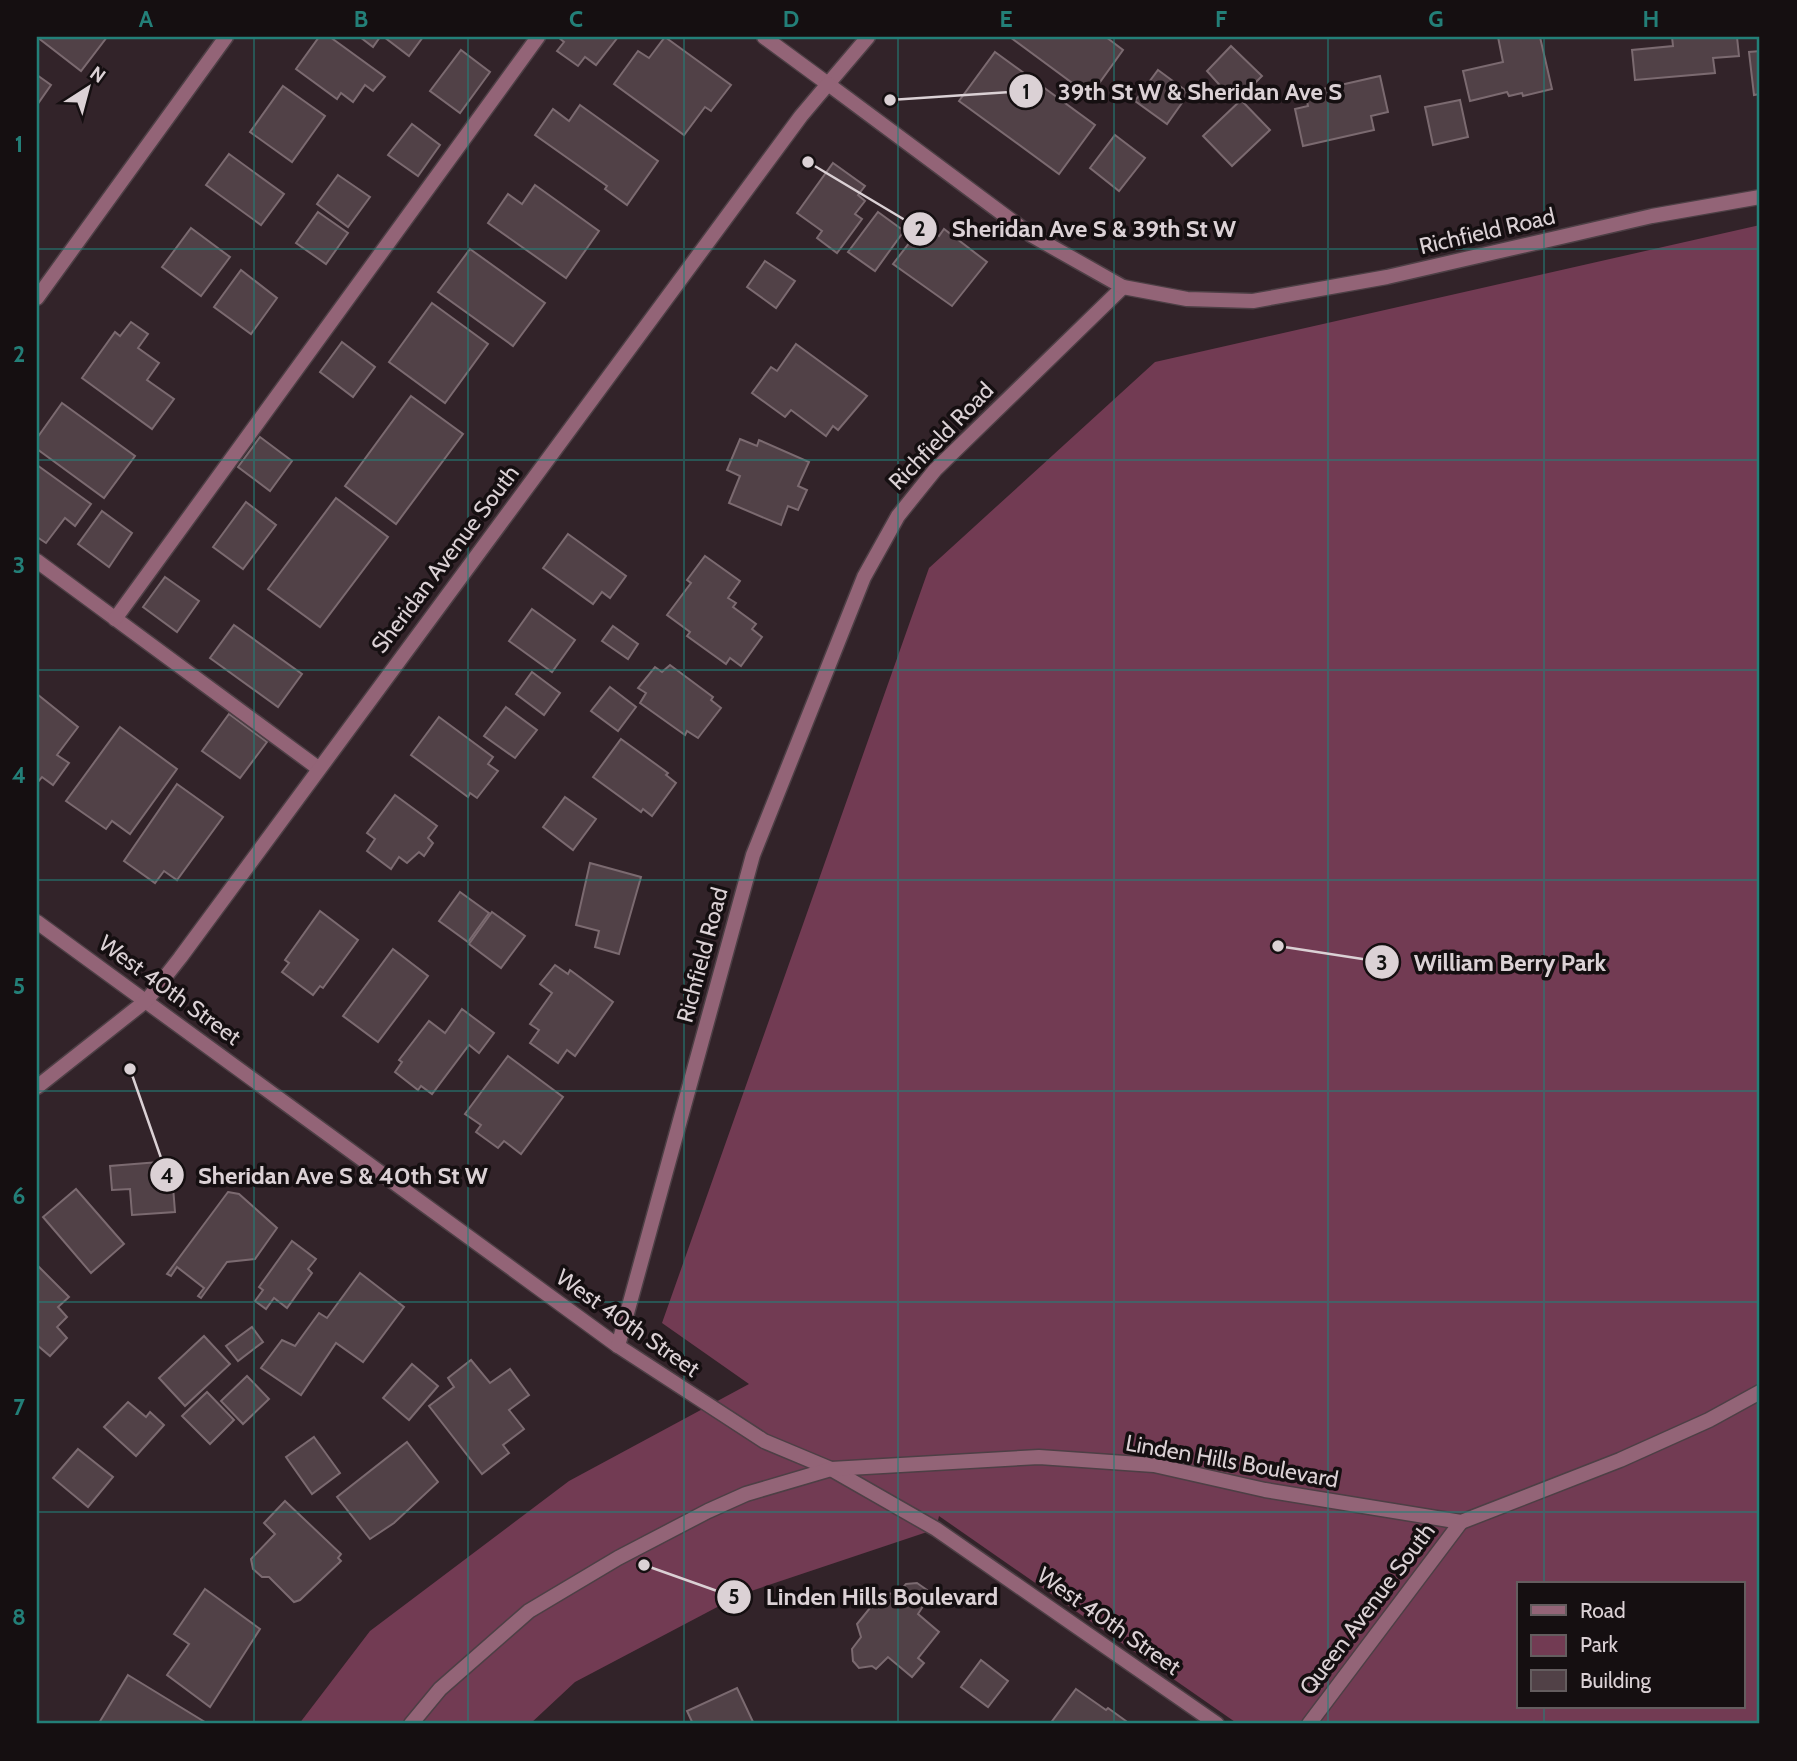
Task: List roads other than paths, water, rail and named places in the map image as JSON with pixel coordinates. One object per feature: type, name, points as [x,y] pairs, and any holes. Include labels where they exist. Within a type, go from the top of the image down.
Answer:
[{"type":"street","points":[[37,298],[226,37]]},
{"type":"street","points":[[115,619],[538,37]]},
{"type":"street","points":[[764,37],[1031,235],[1123,287]]},
{"type":"street","name":"Sheridan Avenue South","points":[[37,1087],[146,1000],[793,127],[869,37]]},
{"type":"street","name":"Richfield Road","points":[[618,1346],[753,855],[864,577],[898,516],[935,470],[1123,287],[1187,299],[1253,301],[1387,277],[1652,216],[1760,197]]},
{"type":"street","points":[[37,561],[318,768]]},
{"type":"street","name":"West 40th Street","points":[[37,922],[618,1346],[764,1441],[831,1469],[936,1529],[1217,1724]]},
{"type":"street","name":"Linden Hills Boulevard","points":[[411,1724],[440,1689],[529,1611],[618,1558],[708,1511],[747,1494],[831,1469],[1039,1457],[1154,1465],[1265,1490],[1461,1521],[1620,1460],[1709,1420],[1760,1392]]},
{"type":"street","name":"Queen Avenue South","points":[[1309,1724],[1461,1521]]},
{"type":"place","name":"39th St W & Sheridan Ave S","points":[[890,100]]},
{"type":"place","name":"Sheridan Ave S & 39th St W","points":[[808,162]]},
{"type":"place","name":"William Berry Park","points":[[1278,946]]},
{"type":"place","name":"Sheridan Ave S & 40th St W","points":[[130,1069]]},
{"type":"place","name":"Linden Hills Boulevard","points":[[644,1565]]}]
